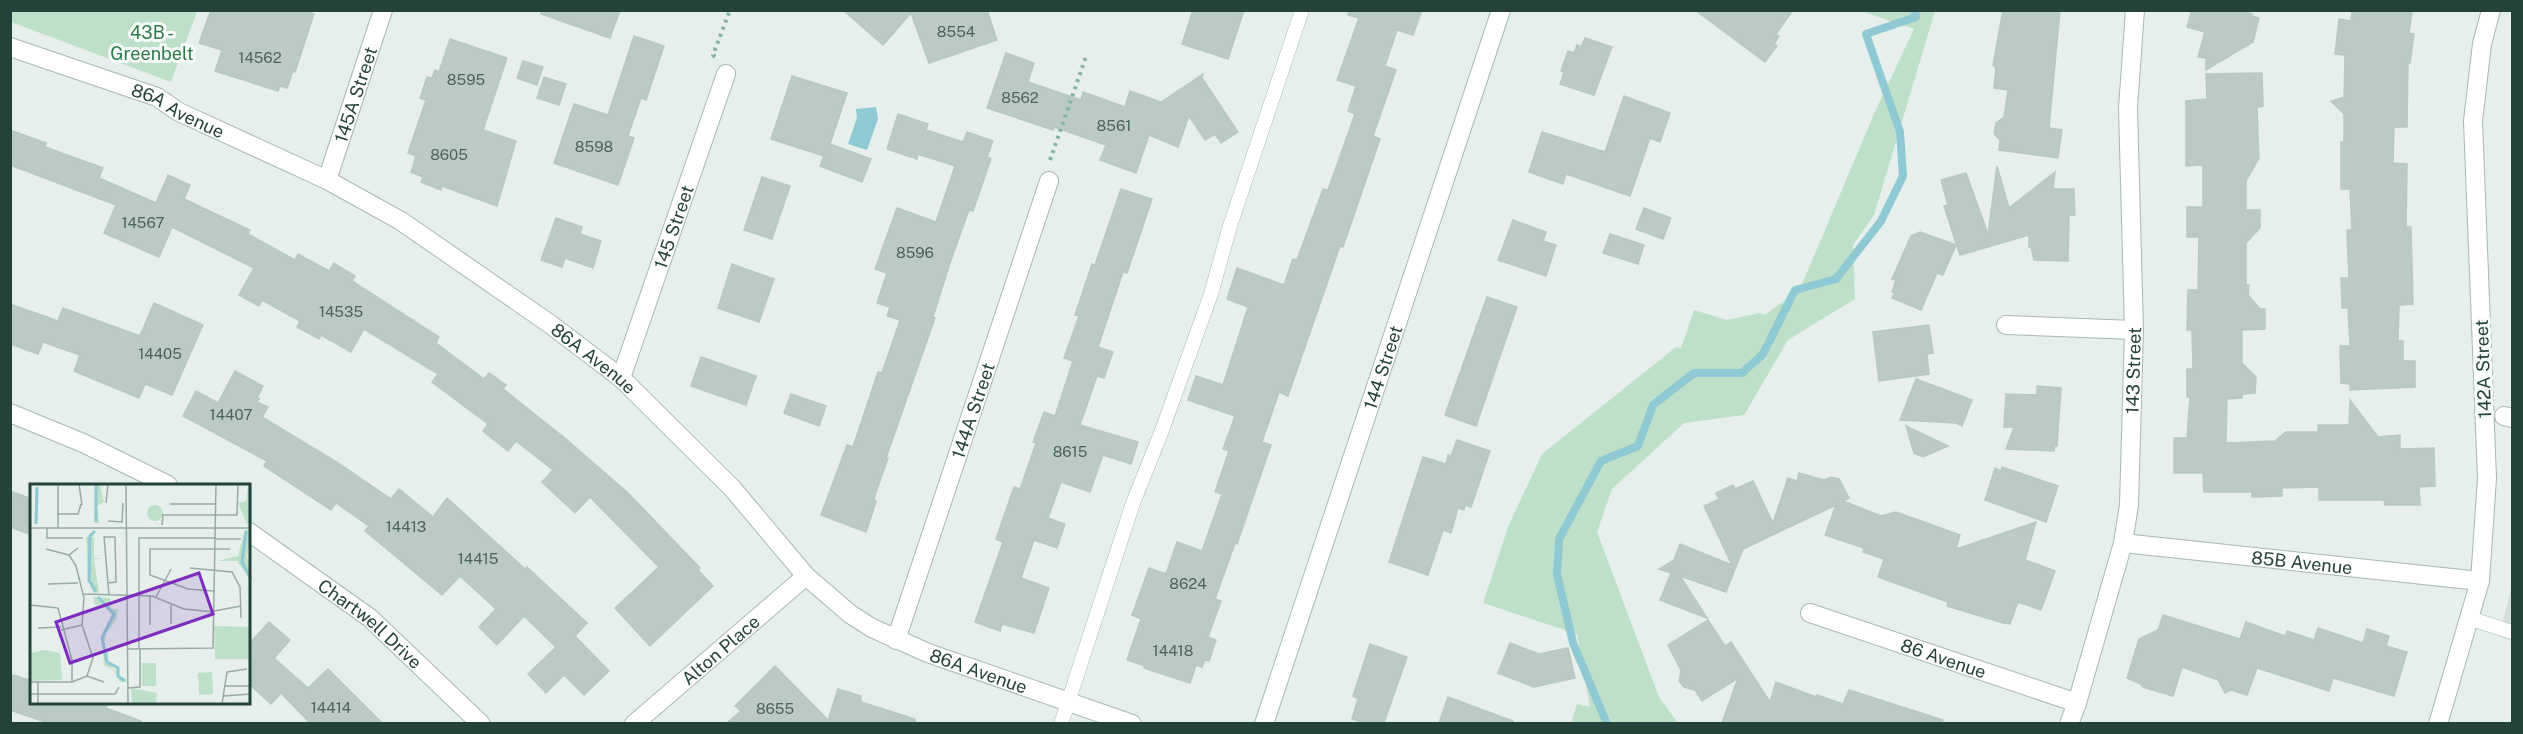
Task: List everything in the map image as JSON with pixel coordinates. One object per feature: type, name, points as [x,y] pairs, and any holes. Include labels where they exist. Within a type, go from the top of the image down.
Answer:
[{"type":"street","name":"145A Street","points":[[327,180],[383,10]]},
{"type":"street","name":"144 Street","points":[[1264,723],[1501,10]]},
{"type":"street","name":"143 Street","points":[[2069,723],[2077,703],[2123,543],[2129,505],[2132,469],[2134,330],[2128,108],[2135,10]]},
{"type":"street","name":"142A Street","points":[[2438,723],[2480,581],[2487,478],[2473,121],[2482,45],[2491,10]]},
{"type":"street","name":"86A Avenue","points":[[10,47],[157,97],[179,112],[327,180],[438,245],[550,324],[621,378],[732,488],[806,576],[850,614],[896,640],[1132,723]]},
{"type":"street","name":"145 Street","points":[[621,378],[726,75]]},
{"type":"street","name":"144A Street","points":[[896,640],[1049,181]]},
{"type":"street","points":[[2006,325],[2134,330]]},
{"type":"street","points":[[10,413],[83,443],[166,484]]},
{"type":"street","name":"Chartwell Drive","points":[[250,533],[370,618],[481,723]]},
{"type":"street","name":"85B Avenue","points":[[2123,543],[2480,581]]},
{"type":"street","name":"Alton Place","points":[[634,723],[806,576]]},
{"type":"street","name":"86 Avenue","points":[[1810,613],[2077,703]]},
{"type":"lane","points":[[1061,723],[1133,503],[1161,433],[1210,294],[1232,219],[1302,10]]},
{"type":"lane","points":[[2469,618],[2512,632]]},
{"type":"path","points":[[726,75],[713,54],[730,10]]},
{"type":"path","points":[[1050,161],[1087,54]]},
{"type":"shaded area","points":[[2512,585],[2512,641],[2499,636]]},
{"type":"green space","name":"43B - Greenbelt","points":[[10,11],[197,11],[171,82],[11,22]]},
{"type":"green space","points":[[1861,11],[1935,11],[1874,215],[1853,245],[1855,299],[1788,340],[1744,415],[1684,423],[1612,489],[1597,532],[1659,697],[1678,723],[1571,723],[1577,704],[1590,707],[1577,634],[1483,603],[1508,527],[1542,454],[1676,347],[1681,348],[1694,310],[1727,320],[1760,313],[1765,315],[1800,289],[1874,114],[1914,29]]},
{"type":"water","points":[[876,107],[878,119],[867,150],[848,144],[857,118],[856,109]]},
{"type":"building","points":[[211,10],[302,10],[314,14],[295,72],[293,71],[287,88],[280,86],[278,91],[215,71],[222,50],[199,43]]},
{"type":"building","points":[[541,10],[620,10],[610,38],[541,14]]},
{"type":"building","points":[[843,10],[987,10],[997,40],[929,63],[911,13],[883,45]]},
{"type":"building","points":[[1193,10],[1244,10],[1228,59],[1182,44]]},
{"type":"building","points":[[1349,10],[1422,10],[1413,35],[1397,30],[1385,66],[1396,70],[1373,136],[1380,139],[1288,396],[1279,392],[1262,442],[1271,445],[1237,544],[1235,543],[1215,599],[1221,601],[1208,637],[1216,640],[1209,661],[1205,660],[1202,667],[1196,665],[1190,683],[1127,660],[1141,619],[1132,615],[1149,568],[1166,574],[1177,542],[1202,551],[1222,494],[1215,492],[1229,451],[1223,449],[1235,416],[1188,400],[1196,376],[1223,385],[1248,307],[1227,299],[1237,268],[1284,285],[1293,259],[1297,260],[1323,189],[1328,190],[1355,114],[1348,111],[1356,86],[1337,80],[1359,18],[1348,15]]},
{"type":"building","points":[[1695,10],[1793,10],[1776,34],[1779,36],[1774,44],[1777,46],[1765,62]]},
{"type":"building","points":[[2003,10],[2060,10],[2049,128],[2062,130],[2058,158],[1999,150],[2000,140],[1994,134],[1996,123],[2004,117],[2008,90],[1994,88],[1996,68],[1993,65]]},
{"type":"building","points":[[2192,10],[2239,10],[2252,14],[2259,18],[2253,42],[2206,70],[2206,58],[2198,57],[2205,32],[2187,27]]},
{"type":"building","points":[[2352,10],[2412,12],[2409,33],[2414,34],[2410,63],[2408,62],[2407,127],[2394,127],[2393,163],[2407,164],[2406,227],[2411,227],[2413,304],[2399,305],[2398,341],[2403,341],[2403,361],[2415,361],[2415,387],[2350,390],[2350,384],[2341,383],[2340,346],[2350,346],[2348,308],[2342,308],[2341,278],[2349,278],[2347,230],[2352,230],[2350,189],[2341,189],[2341,142],[2344,142],[2344,114],[2331,101],[2344,97],[2345,55],[2335,54],[2339,19],[2351,21]]},
{"type":"building","points":[[634,36],[664,46],[646,100],[641,98],[628,136],[634,138],[618,185],[554,163],[574,104],[608,115]]},
{"type":"building","points":[[1585,38],[1612,47],[1594,95],[1560,84],[1564,72],[1561,71],[1568,51],[1574,53],[1577,45],[1581,47]]},
{"type":"building","points":[[450,39],[507,58],[483,130],[516,141],[497,206],[442,186],[441,190],[421,182],[423,177],[411,172],[416,156],[408,153],[426,100],[420,98],[427,77],[432,78],[435,70],[439,72]]},
{"type":"building","points":[[1006,53],[1034,63],[1028,82],[1081,100],[1083,92],[1125,107],[1130,91],[1161,102],[1203,74],[1202,78],[1238,132],[1221,143],[1215,134],[1205,140],[1189,116],[1178,147],[1149,135],[1136,173],[1100,160],[1106,145],[987,108]]},
{"type":"building","points":[[523,61],[543,67],[537,85],[517,78]]},
{"type":"building","points":[[2262,73],[2263,106],[2257,107],[2259,158],[2246,181],[2246,210],[2260,210],[2260,228],[2246,243],[2246,285],[2249,285],[2248,295],[2260,309],[2265,309],[2265,329],[2242,330],[2242,363],[2256,377],[2255,393],[2242,394],[2242,398],[2227,399],[2226,443],[2275,441],[2286,432],[2318,432],[2318,425],[2349,425],[2350,400],[2378,437],[2400,435],[2400,449],[2434,448],[2435,486],[2419,487],[2420,505],[2385,505],[2384,500],[2319,500],[2319,487],[2282,488],[2282,496],[2252,497],[2252,492],[2204,492],[2203,473],[2174,473],[2174,438],[2187,438],[2190,397],[2187,397],[2187,369],[2193,369],[2192,330],[2187,330],[2188,290],[2198,290],[2199,237],[2187,237],[2187,207],[2203,207],[2203,165],[2186,166],[2186,101],[2207,99],[2206,74]]},
{"type":"building","points":[[792,76],[847,93],[830,144],[871,159],[862,182],[820,166],[824,156],[771,139]]},
{"type":"building","points":[[544,77],[566,84],[559,105],[537,98]]},
{"type":"building","points":[[1624,96],[1670,113],[1660,142],[1650,138],[1630,196],[1566,174],[1563,184],[1529,172],[1542,132],[1605,152]]},
{"type":"building","points":[[898,114],[928,124],[926,130],[963,142],[967,132],[993,141],[987,157],[991,159],[973,211],[969,210],[950,263],[933,317],[935,318],[886,458],[888,458],[874,498],[876,502],[866,532],[821,515],[847,445],[853,447],[878,372],[882,373],[900,320],[887,316],[890,307],[877,303],[887,273],[875,269],[897,208],[936,222],[955,166],[918,154],[917,159],[887,149]]},
{"type":"building","points":[[10,130],[46,143],[45,147],[103,168],[99,178],[156,203],[168,175],[190,185],[184,199],[250,230],[248,234],[295,260],[298,254],[329,271],[334,263],[355,276],[352,281],[439,337],[436,343],[484,379],[489,373],[506,385],[503,389],[566,439],[628,493],[700,568],[698,570],[713,586],[650,646],[615,608],[659,567],[590,497],[575,513],[542,482],[553,470],[516,441],[508,451],[483,431],[488,424],[432,382],[438,374],[364,329],[351,352],[321,335],[319,339],[297,327],[300,321],[262,300],[259,306],[239,295],[254,268],[172,227],[159,257],[104,233],[116,205],[10,165]]},
{"type":"building","points":[[1997,166],[2009,208],[2055,172],[2053,189],[2074,189],[2075,215],[2069,215],[2068,261],[2034,260],[2031,247],[2029,247],[2029,235],[1960,255],[1944,206],[1948,205],[1941,180],[1966,173],[1988,234]]},
{"type":"building","points":[[762,177],[790,186],[772,239],[744,230]]},
{"type":"building","points":[[1121,189],[1152,199],[1127,273],[1123,272],[1098,347],[1113,352],[1104,378],[1097,376],[1080,425],[1138,442],[1131,464],[1103,455],[1090,492],[1061,482],[1048,518],[1065,524],[1057,548],[1034,540],[1021,578],[1049,588],[1034,633],[1002,624],[1000,631],[975,622],[1003,542],[996,539],[1014,487],[1020,489],[1044,412],[1055,416],[1073,361],[1064,358],[1079,316],[1075,315]]},
{"type":"building","points":[[1644,208],[1671,218],[1663,239],[1636,229]]},
{"type":"building","points":[[556,218],[582,227],[580,234],[601,241],[593,268],[565,258],[562,267],[541,260]]},
{"type":"building","points":[[1513,220],[1546,232],[1543,241],[1556,245],[1546,276],[1498,260]]},
{"type":"building","points":[[1920,232],[1956,245],[1943,275],[1937,273],[1921,310],[1892,298],[1895,293],[1892,292],[1896,280],[1892,279],[1911,236]]},
{"type":"building","points":[[1610,234],[1644,245],[1638,264],[1603,253]]},
{"type":"building","points":[[732,264],[774,279],[759,322],[718,308]]},
{"type":"building","points":[[1487,297],[1517,307],[1476,426],[1445,415]]},
{"type":"building","points":[[154,303],[203,325],[172,395],[145,384],[139,398],[74,371],[80,355],[43,342],[38,354],[10,344],[10,304],[58,321],[63,308],[140,336]]},
{"type":"building","points":[[1929,325],[1933,353],[1927,354],[1929,374],[1879,381],[1873,332]]},
{"type":"building","points":[[701,357],[756,376],[746,405],[691,386]]},
{"type":"building","points":[[235,371],[263,386],[257,402],[268,407],[262,417],[338,463],[391,499],[399,489],[433,517],[447,498],[525,569],[527,567],[587,623],[575,636],[609,671],[584,695],[564,675],[546,693],[528,674],[556,647],[524,616],[497,645],[479,627],[496,609],[460,576],[442,595],[365,531],[369,526],[336,503],[331,510],[264,466],[267,461],[183,416],[196,391],[218,403]]},
{"type":"building","points":[[1916,379],[1972,400],[1962,426],[1956,423],[1900,420]]},
{"type":"building","points":[[2037,386],[2061,388],[2057,446],[2055,445],[2054,451],[2006,449],[2014,427],[2004,427],[2006,394],[2037,395]]},
{"type":"building","points":[[791,394],[826,406],[819,426],[784,413]]},
{"type":"building","points":[[1906,426],[1948,446],[1923,457],[1914,453]]},
{"type":"building","points":[[1457,440],[1490,451],[1471,507],[1465,505],[1464,510],[1458,508],[1451,533],[1443,530],[1428,575],[1389,562],[1423,457],[1446,464],[1448,455],[1451,456]]},
{"type":"building","points":[[2002,467],[2058,486],[2046,522],[1985,500],[1995,468],[2001,471]]},
{"type":"building","points":[[1799,473],[1824,480],[1831,477],[1839,479],[1849,498],[1843,501],[1881,516],[1896,512],[1960,535],[1956,549],[2036,522],[2025,560],[2055,571],[2041,610],[2018,602],[2010,624],[2003,623],[1947,606],[1948,602],[1878,577],[1884,559],[1863,552],[1864,548],[1825,535],[1836,505],[1743,549],[1726,592],[1680,576],[1707,618],[1660,600],[1671,573],[1659,569],[1674,560],[1680,544],[1732,565],[1704,506],[1719,499],[1716,493],[1733,485],[1735,489],[1753,481],[1773,523],[1788,478],[1797,481]]},
{"type":"building","points":[[10,491],[30,498],[30,534],[10,527]]},
{"type":"building","points":[[2163,615],[2240,639],[2246,622],[2285,636],[2287,631],[2314,640],[2318,628],[2363,643],[2367,629],[2389,636],[2386,646],[2407,652],[2394,696],[2333,678],[2329,691],[2257,668],[2247,695],[2231,690],[2225,693],[2218,680],[2182,667],[2173,696],[2143,687],[2127,678],[2139,639],[2158,630]]},
{"type":"building","points":[[1708,620],[1725,646],[1731,642],[1770,702],[1776,682],[1843,704],[1849,690],[1943,720],[1942,723],[1722,723],[1738,678],[1702,701],[1695,690],[1684,687],[1679,681],[1681,670],[1668,645]]},
{"type":"building","points":[[269,622],[290,640],[274,658],[308,688],[328,669],[382,723],[310,723],[281,693],[271,704],[250,685],[250,643]]},
{"type":"building","points":[[1510,643],[1539,654],[1568,648],[1575,678],[1534,687],[1498,673]]},
{"type":"building","points":[[1370,644],[1407,657],[1384,723],[1365,723],[1352,719],[1358,699],[1353,696]]},
{"type":"building","points":[[775,666],[828,720],[838,689],[861,696],[861,702],[915,719],[915,723],[727,723],[741,711],[735,706]]},
{"type":"building","points":[[10,674],[30,680],[30,704],[107,704],[106,708],[141,721],[141,723],[48,723],[10,710]]},
{"type":"building","points":[[1448,697],[1513,721],[1513,723],[1439,723]]},
{"type":"waterway","points":[[1607,724],[1573,643],[1557,574],[1559,539],[1601,461],[1638,446],[1653,405],[1694,373],[1742,373],[1763,354],[1795,290],[1836,279],[1881,221],[1903,176],[1900,132],[1866,34],[1916,17],[1915,10]]}]
